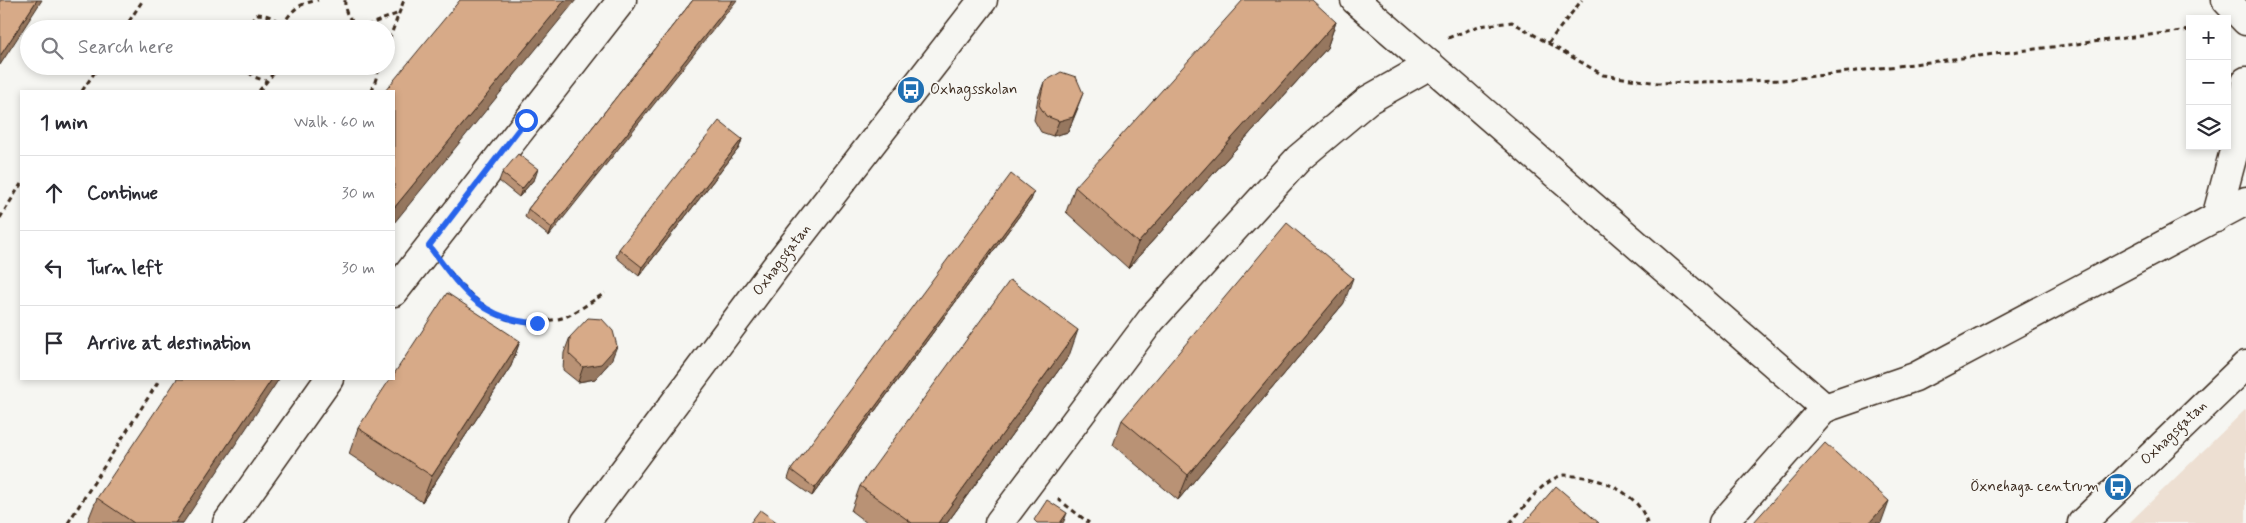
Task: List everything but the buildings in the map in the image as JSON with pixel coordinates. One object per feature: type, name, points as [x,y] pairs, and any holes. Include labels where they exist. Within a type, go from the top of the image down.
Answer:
[{"type":"street","points":[[395,291],[622,0]]},
{"type":"street","name":"Oxhagsgatan","points":[[585,523],[778,264],[983,0]]},
{"type":"street","points":[[1355,0],[1825,408]]},
{"type":"street","points":[[999,523],[1151,320],[1299,158],[1368,100],[1427,63]]},
{"type":"street","points":[[2216,218],[2240,125],[2246,81]]},
{"type":"street","points":[[1723,523],[1825,408],[1915,377],[2246,201]]},
{"type":"street","name":"Oxhagsgatan","points":[[2087,522],[2246,365]]},
{"type":"street","points":[[227,523],[327,380]]},
{"type":"path","points":[[130,20],[143,0]]},
{"type":"path","points":[[288,20],[296,7],[304,2],[318,0]]},
{"type":"path","points":[[345,0],[344,10],[351,20]]},
{"type":"path","points":[[395,26],[404,0]]},
{"type":"path","points":[[1548,42],[1582,0]]},
{"type":"path","points":[[380,20],[400,13]]},
{"type":"path","points":[[252,20],[258,14],[267,15],[274,20]]},
{"type":"path","points":[[1427,63],[1450,36],[1479,26],[1512,22],[1603,75],[1658,83],[1783,80],[2186,30]]},
{"type":"path","points":[[83,90],[93,75]]},
{"type":"path","points":[[253,75],[266,81]]},
{"type":"path","points":[[260,90],[271,75]]},
{"type":"path","points":[[372,90],[377,75]]},
{"type":"path","points":[[0,218],[20,186]]},
{"type":"path","points":[[429,246],[469,295],[489,311],[516,322],[537,323],[564,318],[605,293]]},
{"type":"path","points":[[68,523],[159,380]]},
{"type":"path","points":[[1510,523],[1543,486],[1561,475],[1587,477],[1615,487],[1632,499],[1646,516],[1647,523]]},
{"type":"path","points":[[1032,479],[1090,523]]},
{"type":"shaded area","points":[[2246,409],[2246,523],[2129,523]]},
{"type":"place","name":"Oxhagsskolan","points":[[911,90]]},
{"type":"place","name":"Öxnehaga centrum","points":[[2118,487]]},
{"type":"route","points":[[526,120],[429,246],[469,295],[489,311],[516,322],[537,323]]}]
